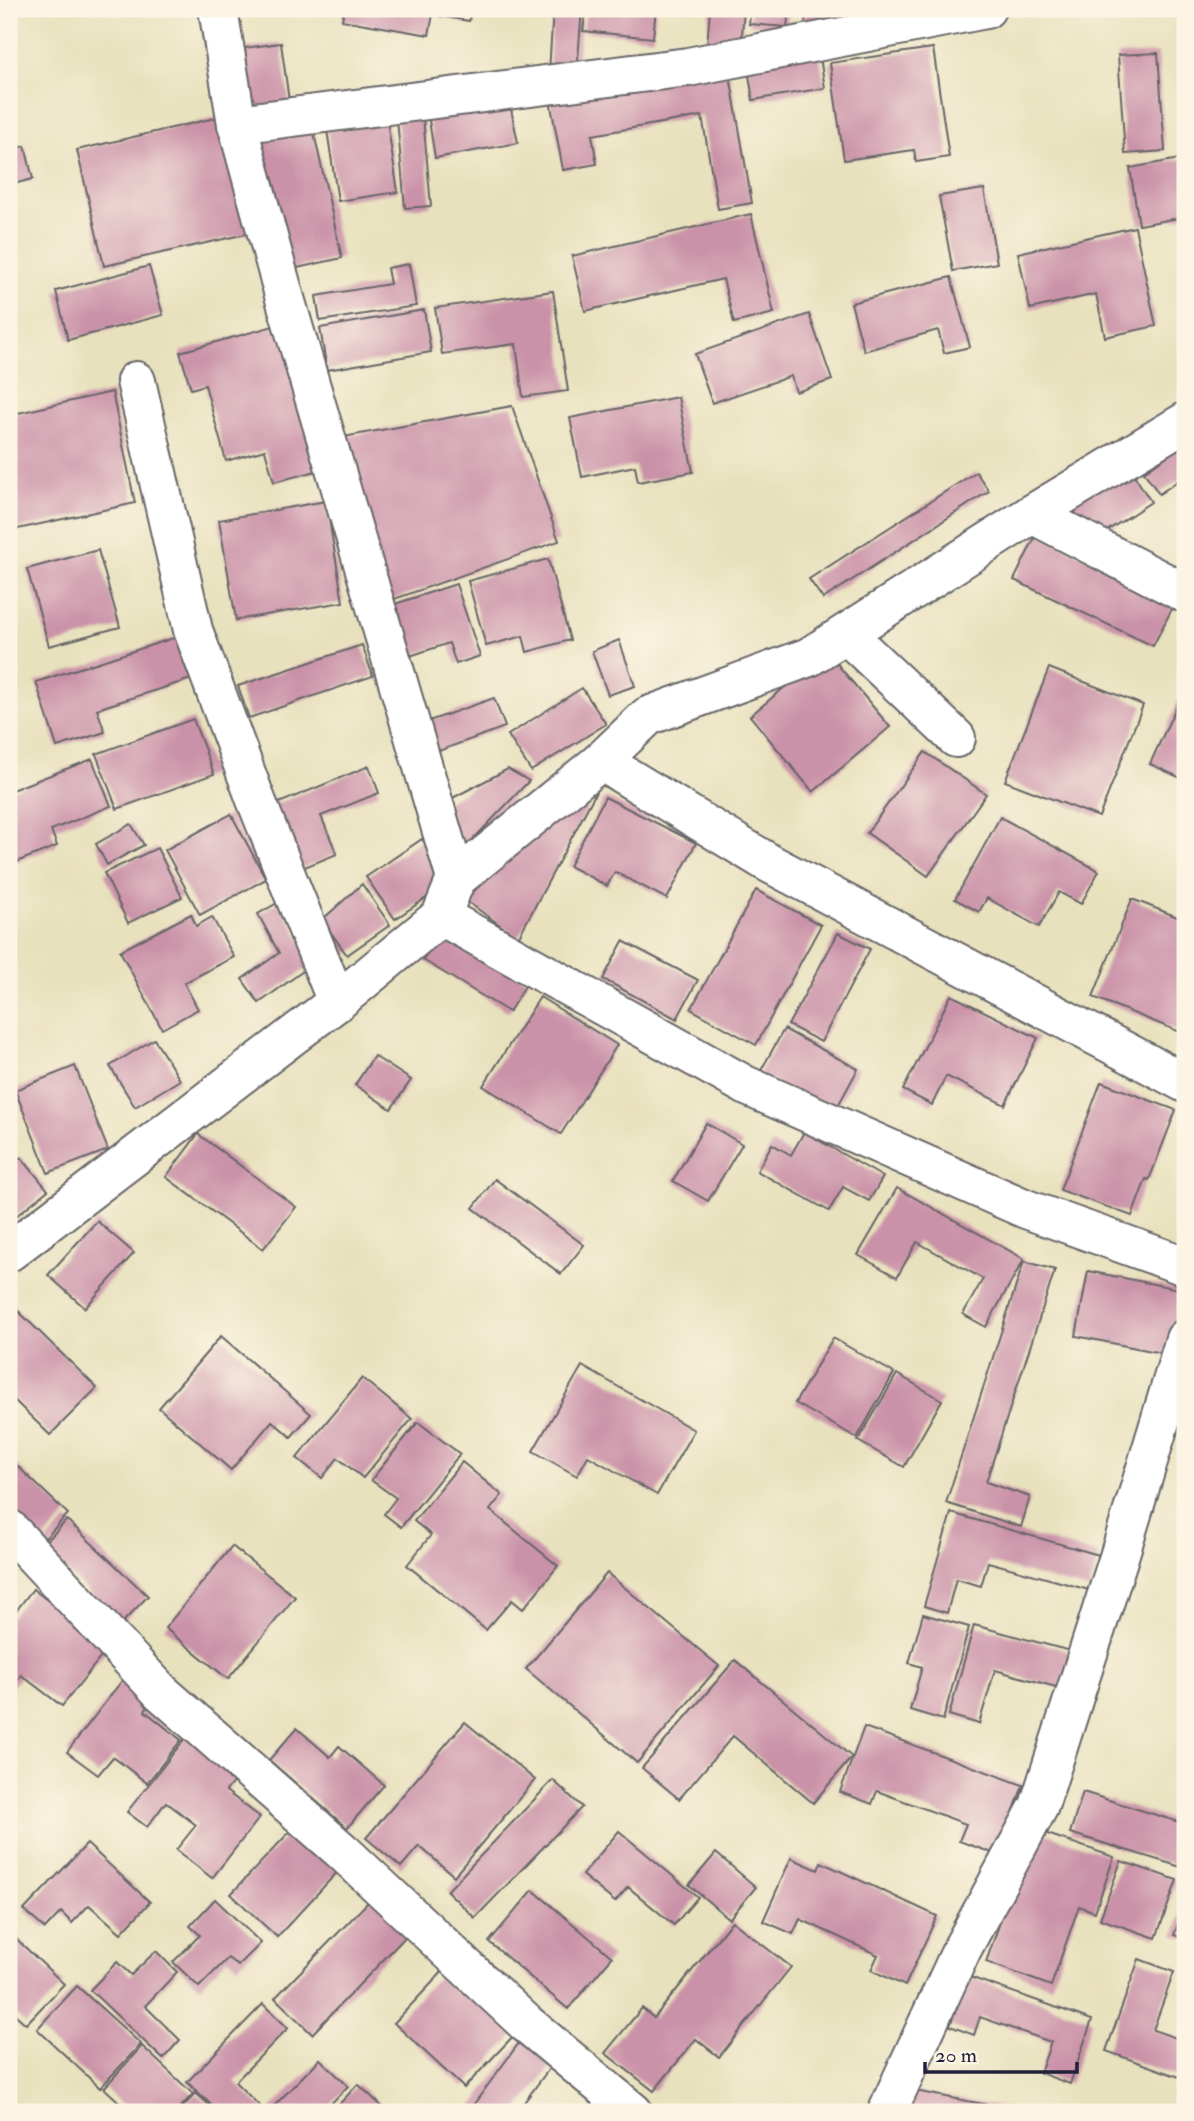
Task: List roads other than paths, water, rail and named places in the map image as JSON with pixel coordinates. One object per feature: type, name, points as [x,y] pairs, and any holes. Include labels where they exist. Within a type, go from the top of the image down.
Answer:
[{"type":"street","points":[[218,9],[237,124],[299,347],[456,879]]},
{"type":"street","points":[[237,124],[688,67],[986,9]]},
{"type":"street","points":[[136,381],[194,630],[256,800],[337,1002]]},
{"type":"street","points":[[9,1252],[337,1002],[441,916],[456,879],[601,761],[648,716],[809,657],[1032,514],[1185,422]]},
{"type":"street","points":[[1032,514],[1185,593]]},
{"type":"street","points":[[846,634],[956,738]]},
{"type":"street","points":[[601,761],[768,862],[1185,1083]]},
{"type":"street","points":[[441,916],[747,1086],[1026,1209],[1185,1266]]},
{"type":"street","points":[[887,2112],[962,1949],[1040,1806],[1185,1339]]},
{"type":"street","points":[[9,1529],[161,1692],[343,1852],[527,2024],[633,2112]]}]
